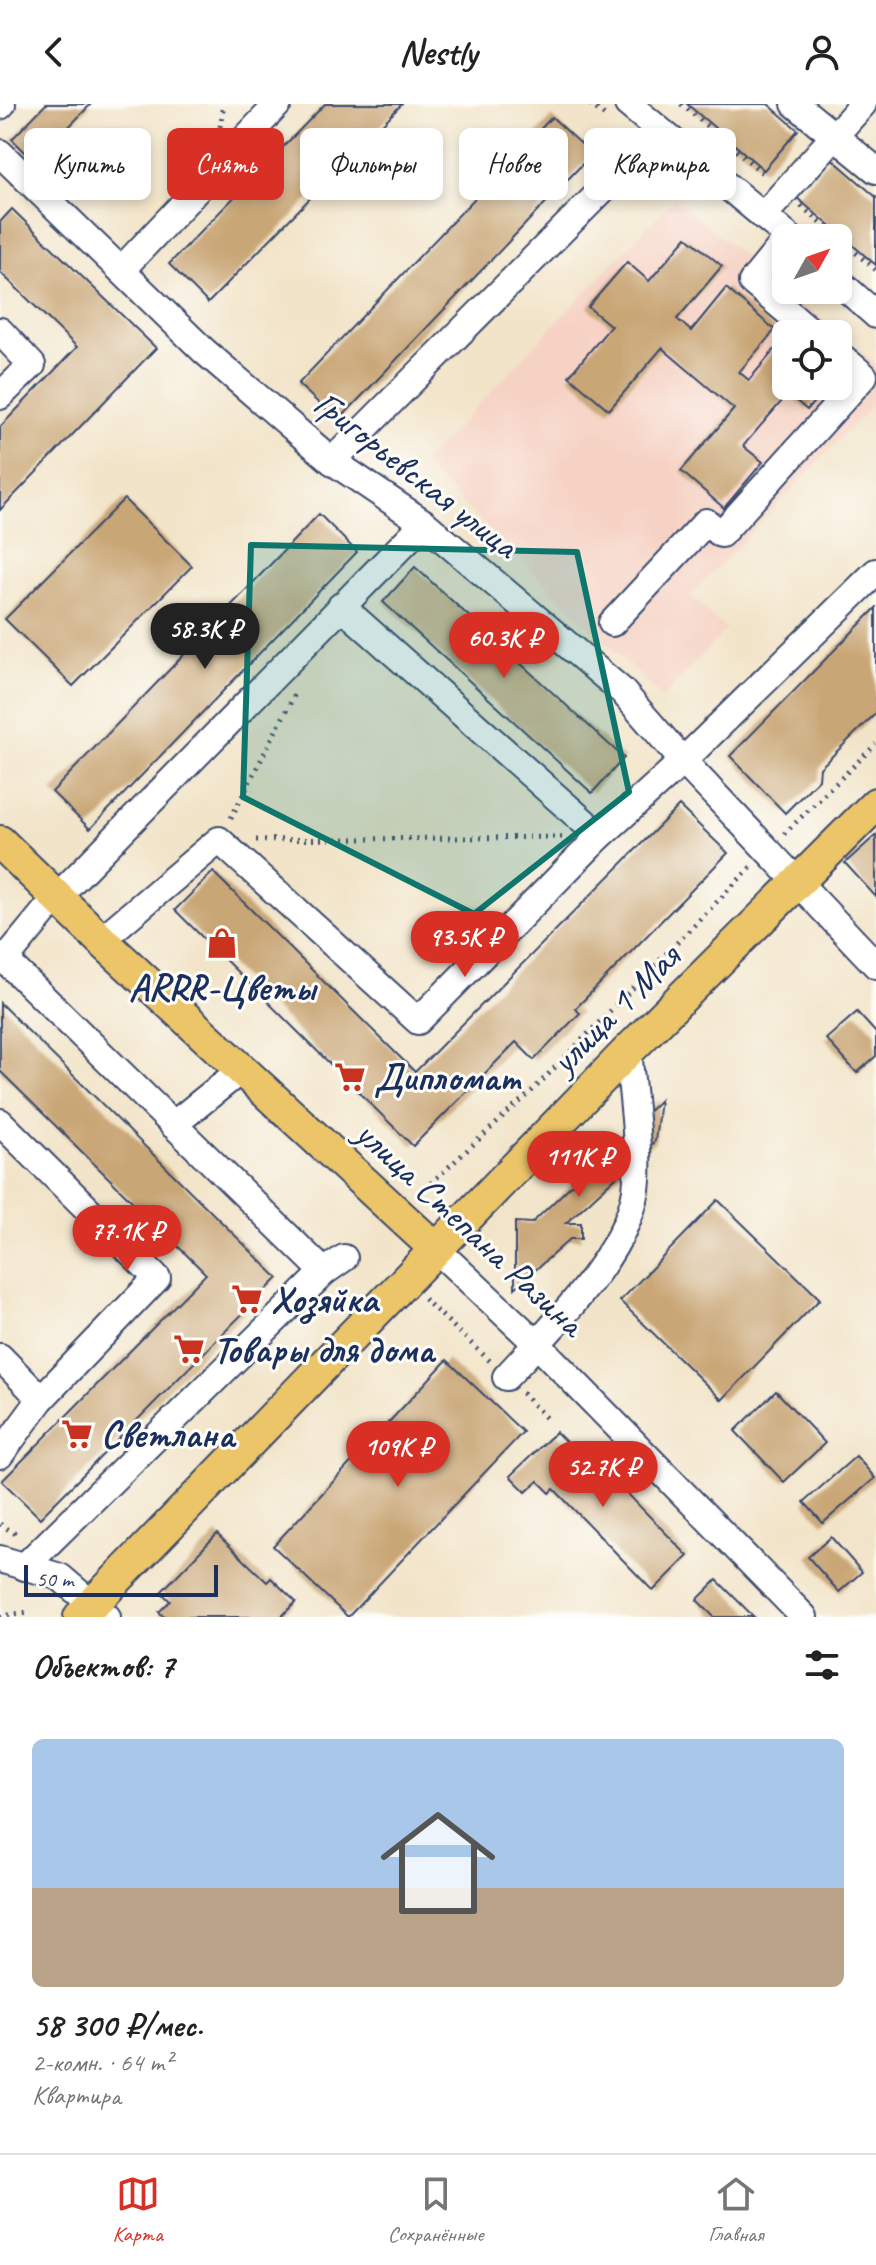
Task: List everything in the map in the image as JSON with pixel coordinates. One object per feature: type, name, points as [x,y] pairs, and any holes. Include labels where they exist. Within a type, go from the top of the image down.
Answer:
[{"type":"main road","name":"улица 1 Мая","points":[[93,1612],[436,1249],[628,1051],[876,804]]},
{"type":"main road","name":"улица Степана Разина","points":[[0,842],[56,898],[436,1249]]},
{"type":"street","points":[[122,269],[278,104]]},
{"type":"street","points":[[628,104],[655,128]]},
{"type":"street","points":[[795,104],[876,170]]},
{"type":"street","points":[[763,216],[863,104]]},
{"type":"street","name":"Григорьевская улица","points":[[0,153],[204,351],[332,461],[424,523],[622,691],[683,761],[876,965]]},
{"type":"street","points":[[736,194],[772,224]]},
{"type":"street","points":[[332,461],[592,200]]},
{"type":"street","points":[[772,258],[752,282],[772,299]]},
{"type":"street","points":[[852,294],[876,315]]},
{"type":"street","points":[[778,304],[797,320]]},
{"type":"street","points":[[0,331],[32,365],[0,396]]},
{"type":"street","points":[[852,366],[864,376],[852,389]]},
{"type":"street","points":[[612,623],[706,522],[721,534],[842,400]]},
{"type":"street","points":[[12,1563],[334,1265],[173,1125],[3,958],[56,898],[424,523]]},
{"type":"street","points":[[101,940],[219,840],[418,1021],[600,836],[683,761],[876,572]]},
{"type":"street","points":[[341,606],[600,836]]},
{"type":"street","points":[[506,1377],[609,1258],[629,1221],[637,1181],[628,1051]]},
{"type":"street","points":[[173,1125],[241,1070]]},
{"type":"street","points":[[0,1122],[157,1278],[41,1399],[0,1455]]},
{"type":"street","name":"улица Степана Разина","points":[[436,1249],[537,1344],[804,1617]]},
{"type":"street","points":[[0,1357],[41,1399]]},
{"type":"street","points":[[12,1563],[60,1577],[93,1612]]},
{"type":"path","points":[[298,689],[219,840],[600,836]]},
{"type":"path","points":[[419,1194],[534,1089],[876,744]]},
{"type":"path","points":[[421,1295],[548,1420]]},
{"type":"path","points":[[0,1616],[29,1612]]},
{"type":"highlighted area","points":[[251,545],[577,552],[629,792],[474,914],[243,797]]},
{"type":"shaded area","points":[[675,200],[772,279],[772,304],[803,304],[822,320],[772,320],[772,400],[852,400],[852,344],[876,364],[876,401],[690,596],[726,629],[663,698],[422,464]]},
{"type":"building","points":[[46,104],[91,104],[68,128],[24,128],[24,151],[12,139]]},
{"type":"building","points":[[325,104],[402,104],[379,128],[302,128]]},
{"type":"building","points":[[687,104],[768,104],[798,130],[764,170],[736,146],[736,128],[715,128]]},
{"type":"building","points":[[552,117],[564,128],[542,128]]},
{"type":"building","points":[[300,130],[300,200],[308,200],[208,303],[169,264],[231,200],[284,200],[284,146]]},
{"type":"building","points":[[568,132],[584,147],[584,162],[568,179]]},
{"type":"building","points":[[830,157],[876,197],[876,265],[852,245],[852,224],[828,224],[796,197]]},
{"type":"building","points":[[473,200],[548,200],[338,421],[298,384]]},
{"type":"building","points":[[12,209],[156,348],[0,510],[0,427],[77,347],[0,272],[0,222]]},
{"type":"building","points":[[687,237],[722,266],[677,319],[691,331],[726,288],[772,327],[772,334],[739,372],[749,380],[772,353],[772,400],[783,400],[743,446],[763,462],[724,508],[681,471],[734,409],[662,348],[609,410],[569,376],[611,326],[588,307],[627,262],[649,281]]},
{"type":"building","points":[[795,400],[815,400],[807,410]]},
{"type":"building","points":[[124,499],[192,566],[73,686],[5,619]]},
{"type":"building","points":[[319,514],[357,552],[90,829],[52,792]]},
{"type":"building","points":[[415,567],[624,758],[592,793],[383,602]]},
{"type":"building","points":[[876,608],[876,713],[820,768],[819,779],[785,813],[730,756]]},
{"type":"building","points":[[679,806],[728,853],[575,1009],[580,1013],[534,1060],[516,1042],[413,1146],[175,910],[213,872],[415,1072]]},
{"type":"building","points":[[876,835],[876,897],[845,863]]},
{"type":"building","points":[[0,1003],[278,1278],[40,1518],[2,1481],[206,1274],[0,1071]]},
{"type":"building","points":[[857,1012],[876,1033],[876,1056],[857,1073],[826,1039]]},
{"type":"building","points":[[660,1100],[655,1141],[566,1223],[581,1223],[581,1239],[570,1239],[515,1288],[515,1222],[532,1223]]},
{"type":"building","points":[[718,1200],[820,1299],[722,1400],[620,1301]]},
{"type":"building","points":[[447,1360],[523,1432],[348,1617],[273,1546]]},
{"type":"building","points":[[776,1391],[825,1443],[784,1482],[735,1431]]},
{"type":"building","points":[[556,1432],[583,1459],[589,1454],[688,1556],[653,1591],[554,1489],[550,1493],[538,1481],[526,1492],[510,1476]]},
{"type":"building","points":[[856,1456],[875,1478],[823,1523],[804,1502]]},
{"type":"building","points":[[217,1534],[267,1582],[271,1578],[296,1602],[281,1617],[164,1617],[159,1612],[170,1601],[161,1592]]},
{"type":"building","points":[[831,1537],[862,1572],[839,1592],[808,1557]]},
{"type":"building","points":[[717,1580],[754,1617],[714,1617],[697,1600]]},
{"type":"place","name":"ARRR-Цветы","points":[[222,943]]},
{"type":"place","name":"Дипломат","points":[[350,1077]]},
{"type":"place","name":"Хозяйка","points":[[247,1299]]},
{"type":"place","name":"Товары для дома","points":[[189,1349]]},
{"type":"place","name":"Светлана","points":[[77,1434]]}]
